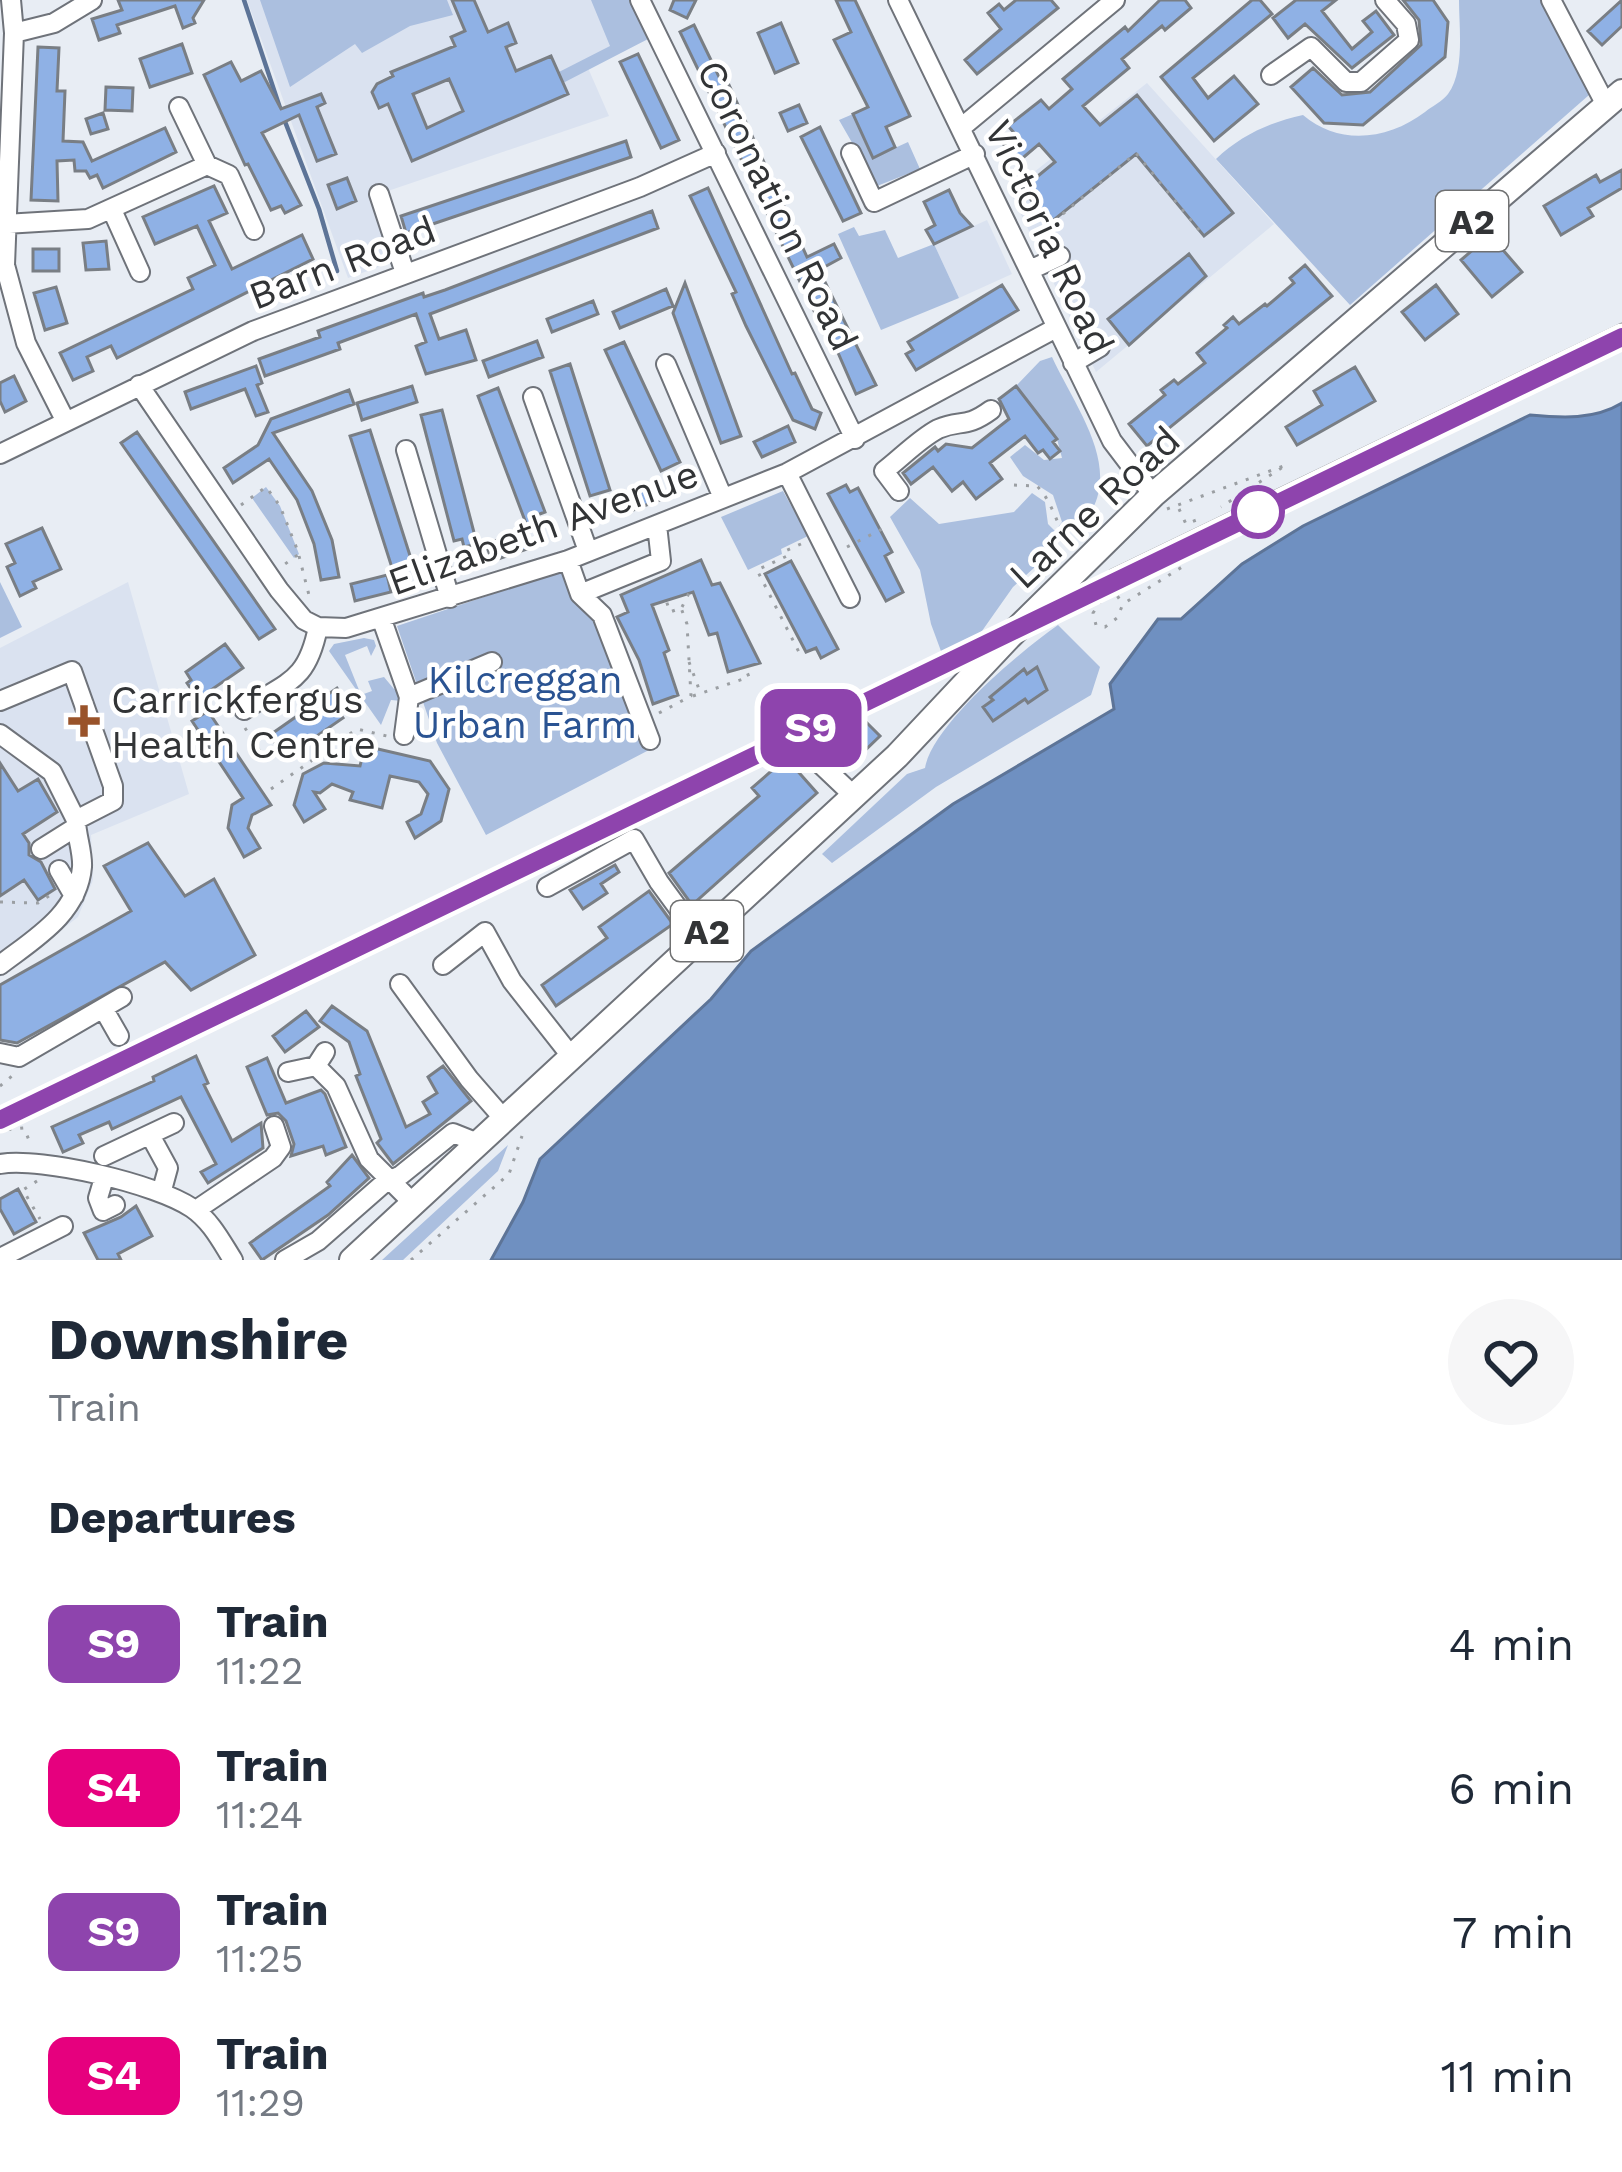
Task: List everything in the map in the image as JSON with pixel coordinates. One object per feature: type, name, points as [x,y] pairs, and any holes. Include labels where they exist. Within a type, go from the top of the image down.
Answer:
[{"type":"main road","name":"Larne Road","points":[[577,1051],[897,756],[1152,496],[1614,99]]},
{"type":"main road","name":"A2","points":[[352,1260],[478,1143],[513,1128],[577,1051]]},
{"type":"street","points":[[11,0],[14,33],[2,254],[26,344],[65,420]]},
{"type":"street","points":[[14,33],[54,23],[92,0]]},
{"type":"street","name":"Coronation Road","points":[[640,0],[855,439]]},
{"type":"street","name":"Victoria Road","points":[[898,0],[1121,458],[1152,496]]},
{"type":"street","points":[[962,127],[1115,0]]},
{"type":"street","points":[[1270,75],[1311,47],[1344,81],[1360,82],[1409,40],[1406,24],[1385,0]]},
{"type":"street","points":[[1551,0],[1614,99]]},
{"type":"street","points":[[179,107],[207,165]]},
{"type":"street","name":"Barn Road","points":[[0,454],[253,331],[640,187],[716,153]]},
{"type":"street","points":[[851,153],[874,202],[975,154]]},
{"type":"street","points":[[5,224],[77,221],[112,210],[207,165],[222,169],[231,178],[254,230]]},
{"type":"street","points":[[379,194],[406,273]]},
{"type":"street","points":[[112,210],[140,272]]},
{"type":"street","points":[[1030,270],[1060,256]]},
{"type":"street","name":"Elizabeth Avenue","points":[[317,626],[346,628],[382,620],[568,560],[724,498],[855,439],[1056,328]]},
{"type":"street","points":[[1073,363],[1100,347]]},
{"type":"street","points":[[666,364],[724,498]]},
{"type":"street","points":[[139,385],[270,576],[304,620],[317,626],[312,656],[304,670],[244,710]]},
{"type":"street","points":[[532,397],[588,551]]},
{"type":"street","points":[[934,397],[950,425]]},
{"type":"street","points":[[899,491],[884,471],[934,431],[970,425],[991,410]]},
{"type":"street","points":[[406,450],[450,598]]},
{"type":"street","points":[[788,472],[850,598]]},
{"type":"street","points":[[580,594],[661,561],[657,525]]},
{"type":"street","points":[[568,560],[580,594],[602,616],[650,740]]},
{"type":"street","points":[[382,620],[409,697],[404,735]]},
{"type":"street","points":[[409,697],[491,662]]},
{"type":"street","points":[[0,701],[72,671],[112,786],[113,801],[41,849]]},
{"type":"street","points":[[0,734],[52,772],[76,824],[82,865],[71,902],[52,925],[0,965]]},
{"type":"street","points":[[813,757],[854,795]]},
{"type":"street","points":[[547,886],[634,839],[700,938]]},
{"type":"street","points":[[59,870],[71,902]]},
{"type":"street","points":[[443,964],[485,932],[512,981],[577,1051]]},
{"type":"street","points":[[400,984],[469,1079],[513,1128]]},
{"type":"street","points":[[5,1067],[122,997]]},
{"type":"street","points":[[103,1008],[119,1036]]},
{"type":"street","points":[[288,1072],[321,1059],[369,1159],[413,1203]]},
{"type":"street","points":[[104,1156],[174,1123]]},
{"type":"street","points":[[196,1210],[273,1158],[281,1148],[274,1126]]},
{"type":"street","points":[[285,1260],[318,1241],[453,1133],[478,1143]]},
{"type":"street","points":[[150,1135],[168,1168],[162,1190]]},
{"type":"street","points":[[0,1164],[44,1164],[162,1190],[196,1210],[233,1260]]},
{"type":"street","points":[[104,1178],[98,1198],[104,1211],[115,1205]]},
{"type":"street","points":[[0,1258],[55,1229]]},
{"type":"path","points":[[1019,247],[1136,153],[1204,236]]},
{"type":"path","points":[[1152,496],[1165,508],[1178,507],[1286,465],[1221,507]]},
{"type":"path","points":[[1014,485],[1037,486],[1048,497],[1092,593],[1108,582],[1123,604]]},
{"type":"path","points":[[228,515],[266,487],[280,506],[299,554],[317,626]]},
{"type":"path","points":[[1178,507],[1186,524],[1199,519]]},
{"type":"path","points":[[829,556],[888,526]]},
{"type":"path","points":[[802,658],[757,570],[818,535]]},
{"type":"path","points":[[270,576],[299,554]]},
{"type":"path","points":[[1111,586],[1093,613],[1096,625],[1111,625],[1123,604],[1182,567],[1185,558]]},
{"type":"path","points":[[667,600],[670,611],[681,608],[689,593]]},
{"type":"path","points":[[681,608],[687,624],[691,696]]},
{"type":"path","points":[[688,660],[700,694]]},
{"type":"path","points":[[642,718],[671,710],[677,699],[749,677],[745,667]]},
{"type":"path","points":[[244,710],[236,715],[263,756]]},
{"type":"path","points":[[271,789],[357,729],[397,738],[404,735]]},
{"type":"path","points":[[0,902],[38,903],[56,891],[71,902]]},
{"type":"path","points":[[0,1124],[3,1130],[24,1128]]},
{"type":"path","points":[[410,1260],[508,1174],[513,1128]]},
{"type":"path","points":[[44,1164],[41,1179],[23,1190],[55,1229]]},
{"type":"shaded area","points":[[247,0],[629,0],[648,39],[588,68],[609,116],[379,194],[401,259],[348,278]]},
{"type":"shaded area","points":[[1147,83],[1274,224],[1096,372],[1010,191]]},
{"type":"shaded area","points":[[987,220],[1012,274],[959,298],[934,244]]},
{"type":"shaded area","points":[[1622,403],[1622,1260],[491,1260],[540,1159],[711,999],[751,951],[953,804],[1114,709],[1110,684],[1158,619],[1181,619],[1242,564],[1303,526],[1530,415],[1589,415]]},
{"type":"shaded area","name":"Carrickfergus Health Centre","points":[[128,582],[189,794],[91,835],[93,880],[78,917],[0,977],[0,648]]},
{"type":"green space","points":[[260,0],[447,0],[453,15],[410,26],[362,53],[355,44],[290,87]]},
{"type":"green space","points":[[591,0],[629,0],[648,39],[563,83],[559,72],[610,46]]},
{"type":"green space","points":[[1459,0],[1543,0],[1589,95],[1350,305],[1216,159],[1256,131],[1303,115],[1332,132],[1364,136],[1411,121],[1443,99],[1453,85],[1460,49]]},
{"type":"green space","points":[[853,114],[873,158],[908,142],[920,169],[877,186],[839,120]]},
{"type":"green space","points":[[854,227],[859,236],[885,230],[898,258],[934,244],[959,298],[881,330],[838,234]]},
{"type":"green space","points":[[1052,357],[1095,446],[1099,490],[1091,511],[1075,531],[1068,526],[1060,531],[1057,547],[1013,587],[982,631],[945,662],[920,570],[890,517],[910,498],[939,524],[1014,512],[1032,493],[1045,502],[1048,524],[1055,531],[1062,522],[1053,495],[1023,476],[1010,457],[1025,445],[1044,460],[1062,458],[1057,439],[1016,386],[1040,361]]},
{"type":"green space","points":[[266,487],[280,506],[299,554],[294,558],[252,498]]},
{"type":"green space","points":[[783,491],[808,536],[748,570],[721,517]]},
{"type":"green space","name":"Kilcreggan Urban Farm","points":[[562,571],[581,607],[596,619],[649,750],[486,835],[437,743],[397,626]]},
{"type":"green space","points":[[0,582],[22,627],[0,638]]},
{"type":"green space","points":[[1058,625],[1100,667],[1091,695],[936,787],[832,863],[822,854],[907,774],[925,768],[931,751],[961,710]]},
{"type":"green space","points":[[374,640],[371,656],[367,646],[345,655],[361,695],[372,691],[368,681],[384,677],[394,689],[402,690],[402,701],[391,700],[381,725],[329,651],[334,644]]},
{"type":"green space","points":[[508,1145],[498,1171],[403,1260],[382,1260]]},
{"type":"building","points":[[118,0],[204,0],[193,18],[195,23],[183,28],[175,6],[117,25],[120,33],[99,40],[92,19],[122,10]]},
{"type":"building","points":[[452,0],[474,0],[488,32],[508,23],[516,43],[506,47],[516,71],[551,56],[568,94],[412,161],[388,104],[379,108],[372,92],[393,76],[391,72],[455,46],[451,37],[465,31]],"holes":[[[449,79],[463,111],[427,128],[413,94]]]},
{"type":"building","points":[[674,0],[696,0],[687,18],[670,10]]},
{"type":"building","points":[[836,0],[855,0],[910,116],[886,127],[895,147],[873,158],[853,114],[868,107],[834,40],[851,32]]},
{"type":"building","points":[[1016,0],[1051,0],[1058,8],[977,74],[965,60],[1001,29],[988,13],[999,4],[1004,10]]},
{"type":"building","points":[[1160,0],[1185,0],[1191,8],[1122,59],[1129,68],[1083,106],[1100,125],[1137,95],[1233,213],[1204,236],[1136,154],[1050,223],[1022,189],[1055,162],[1039,144],[1018,162],[1004,145],[1016,135],[1008,126],[1041,100],[1049,109],[1072,89],[1063,79],[1125,27],[1128,31]]},
{"type":"building","points":[[1252,0],[1260,0],[1272,14],[1193,78],[1208,98],[1234,76],[1258,104],[1214,141],[1161,77]]},
{"type":"building","points":[[1296,0],[1336,0],[1322,11],[1352,49],[1372,32],[1363,21],[1376,11],[1394,35],[1352,68],[1305,24],[1288,38],[1273,18]]},
{"type":"building","points":[[1403,0],[1433,0],[1448,22],[1445,57],[1363,125],[1324,123],[1291,87],[1313,68],[1342,95],[1370,92],[1421,45],[1419,20]]},
{"type":"building","points":[[1622,0],[1622,26],[1602,45],[1588,31]]},
{"type":"building","points":[[781,23],[798,63],[775,73],[758,33]]},
{"type":"building","points":[[694,25],[724,87],[729,85],[807,257],[834,244],[841,258],[819,270],[876,385],[856,394],[832,339],[828,340],[680,32]]},
{"type":"building","points":[[182,44],[192,73],[150,87],[140,59]]},
{"type":"building","points":[[38,47],[59,48],[57,91],[65,91],[63,141],[83,142],[92,161],[165,128],[176,152],[103,188],[97,175],[90,178],[86,171],[75,171],[74,160],[57,161],[58,201],[31,200]]},
{"type":"building","points":[[638,54],[679,140],[661,148],[620,62]]},
{"type":"building","points":[[231,62],[241,81],[261,71],[281,109],[321,94],[325,103],[317,107],[336,154],[317,161],[299,115],[262,133],[301,205],[285,213],[281,206],[271,210],[204,75]]},
{"type":"building","points":[[106,87],[133,88],[132,111],[105,110]]},
{"type":"building","points":[[799,105],[807,123],[788,131],[780,113]]},
{"type":"building","points":[[103,113],[108,129],[91,134],[86,119]]},
{"type":"building","points":[[820,127],[861,213],[843,221],[801,137]]},
{"type":"building","points":[[626,141],[631,157],[406,233],[401,216]]},
{"type":"building","points":[[1622,170],[1622,188],[1588,208],[1593,216],[1561,235],[1544,206],[1596,175],[1600,182]]},
{"type":"building","points":[[347,178],[356,201],[337,209],[328,185]]},
{"type":"building","points":[[214,186],[227,213],[209,221],[232,269],[302,235],[313,259],[117,358],[111,346],[87,357],[93,371],[73,380],[60,353],[193,289],[188,278],[215,265],[197,226],[155,244],[143,217]]},
{"type":"building","points":[[708,188],[792,374],[812,409],[821,413],[815,429],[793,420],[746,326],[732,294],[736,292],[690,196]]},
{"type":"building","points":[[949,190],[972,226],[934,244],[926,230],[935,225],[924,202]]},
{"type":"building","points":[[652,211],[658,228],[430,314],[439,339],[466,330],[476,360],[426,374],[416,346],[426,342],[416,314],[265,376],[259,359],[320,337],[318,331],[423,293],[424,297],[445,290]]},
{"type":"building","points":[[1490,235],[1522,272],[1492,297],[1461,260]]},
{"type":"building","points":[[106,241],[109,269],[86,270],[83,243]]},
{"type":"building","points":[[33,249],[59,249],[59,271],[33,271]]},
{"type":"building","points":[[1189,254],[1206,276],[1129,345],[1108,319]]},
{"type":"building","points":[[1305,265],[1332,296],[1147,446],[1129,424],[1165,395],[1161,390],[1174,380],[1178,384],[1205,363],[1197,353],[1227,328],[1224,325],[1233,317],[1239,324],[1267,306],[1294,283],[1290,278]]},
{"type":"building","points":[[685,283],[741,436],[721,443],[673,313]]},
{"type":"building","points":[[1002,285],[1018,310],[916,370],[906,354],[913,350],[908,342]]},
{"type":"building","points":[[1436,285],[1458,314],[1425,340],[1402,312]]},
{"type":"building","points":[[56,287],[67,323],[45,330],[34,293]]},
{"type":"building","points":[[666,289],[673,306],[620,328],[613,312]]},
{"type":"building","points":[[593,301],[598,314],[552,332],[547,319]]},
{"type":"building","points":[[537,341],[543,357],[489,377],[483,361]]},
{"type":"building","points":[[624,342],[680,462],[661,471],[605,350]]},
{"type":"building","points":[[570,364],[610,490],[590,496],[550,371]]},
{"type":"building","points":[[256,366],[262,383],[257,385],[268,412],[256,416],[245,389],[191,409],[185,392]]},
{"type":"building","points":[[1355,367],[1375,401],[1297,445],[1286,427],[1322,405],[1314,391]]},
{"type":"building","points":[[14,376],[26,401],[5,412],[0,383]]},
{"type":"building","points":[[412,386],[417,402],[362,420],[357,403]]},
{"type":"building","points":[[1016,386],[1057,439],[1053,442],[1060,451],[1050,459],[1043,450],[1038,453],[1025,436],[990,463],[1002,479],[976,499],[963,482],[952,491],[933,467],[911,484],[903,473],[935,447],[938,451],[946,444],[972,448],[1009,419],[999,399]]},
{"type":"building","points":[[498,388],[545,512],[537,515],[539,522],[527,526],[478,396]]},
{"type":"building","points":[[349,390],[354,404],[273,433],[312,491],[332,540],[339,577],[321,580],[314,544],[297,500],[269,459],[233,483],[224,468],[258,445],[271,419]]},
{"type":"building","points":[[442,410],[477,544],[464,547],[462,539],[454,541],[421,415]]},
{"type":"building","points":[[788,426],[795,442],[762,457],[754,442]]},
{"type":"building","points":[[370,430],[413,565],[393,571],[350,436]]},
{"type":"building","points":[[137,432],[275,629],[259,639],[121,443]]},
{"type":"building","points":[[656,482],[662,499],[628,512],[621,496]]},
{"type":"building","points":[[846,485],[850,492],[858,488],[892,552],[885,556],[903,592],[886,601],[828,494]]},
{"type":"building","points":[[42,528],[61,569],[33,582],[36,588],[20,596],[7,567],[15,563],[6,544]]},
{"type":"building","points":[[521,532],[527,549],[492,561],[486,544]]},
{"type":"building","points":[[701,560],[712,585],[720,583],[760,663],[728,672],[717,633],[709,635],[693,592],[652,605],[669,650],[664,653],[678,695],[653,704],[639,660],[617,617],[628,612],[621,595]]},
{"type":"building","points":[[791,561],[838,649],[821,658],[816,648],[806,652],[765,574]]},
{"type":"building","points":[[387,575],[391,592],[355,601],[351,584]]},
{"type":"building","points":[[225,644],[243,668],[198,699],[186,672]]},
{"type":"building","points":[[1037,667],[1047,690],[993,721],[983,707],[993,700],[990,697],[1024,669],[1027,674]]},
{"type":"building","points":[[337,688],[348,704],[338,711],[343,718],[285,758],[270,735]]},
{"type":"building","points":[[208,711],[271,805],[252,815],[248,828],[260,848],[244,857],[228,828],[232,805],[243,798],[192,721]]},
{"type":"building","points":[[864,720],[880,736],[856,759],[844,746],[837,752],[824,739],[841,723],[850,733]]},
{"type":"building","points":[[365,746],[430,761],[449,789],[441,821],[415,838],[407,822],[421,814],[428,794],[419,782],[390,776],[382,808],[350,800],[353,792],[332,784],[314,792],[325,809],[304,822],[294,805],[303,774],[324,763],[360,766]]},
{"type":"building","points":[[786,758],[817,793],[692,905],[669,873],[759,796],[752,788]]},
{"type":"building","points":[[0,763],[18,791],[38,779],[57,812],[23,834],[29,855],[41,862],[55,889],[38,900],[24,880],[0,896]]},
{"type":"building","points":[[148,843],[185,896],[214,879],[255,955],[191,990],[165,962],[17,1043],[0,1040],[0,985],[131,911],[104,866]]},
{"type":"building","points":[[615,865],[619,872],[601,884],[607,893],[583,909],[570,890]]},
{"type":"building","points":[[649,891],[673,924],[556,1006],[542,985],[607,938],[599,927]]},
{"type":"building","points":[[332,1006],[367,1031],[406,1127],[430,1114],[423,1102],[437,1093],[428,1077],[443,1066],[471,1101],[393,1164],[377,1143],[381,1139],[356,1076],[360,1074],[349,1042],[320,1021]]},
{"type":"building","points":[[306,1011],[319,1027],[285,1052],[273,1036]]},
{"type":"building","points":[[196,1056],[208,1083],[204,1085],[232,1141],[261,1123],[263,1148],[208,1183],[201,1172],[216,1164],[181,1097],[112,1129],[109,1122],[79,1135],[83,1143],[63,1152],[52,1127],[154,1081],[153,1077]]},
{"type":"building","points":[[267,1058],[286,1103],[321,1090],[325,1094],[346,1147],[326,1155],[323,1146],[291,1156],[294,1144],[286,1121],[278,1113],[267,1115],[247,1067]]},
{"type":"building","points":[[352,1155],[369,1178],[328,1215],[262,1260],[250,1243],[330,1186],[327,1182]]},
{"type":"building","points":[[18,1189],[36,1222],[14,1234],[0,1209],[0,1199]]},
{"type":"building","points":[[136,1206],[152,1236],[118,1254],[121,1260],[98,1260],[84,1233]]},
{"type":"waterway","points":[[244,0],[280,108]]},
{"type":"waterway","points":[[284,119],[337,271]]},
{"type":"railway","points":[[1112,573],[1622,327]]},
{"type":"railway","points":[[0,1119],[945,662]]},
{"type":"train","name":"S9","points":[[0,1120],[1622,337]]},
{"type":"place","name":"Carrickfergus Health Centre","points":[[84,721]]}]
